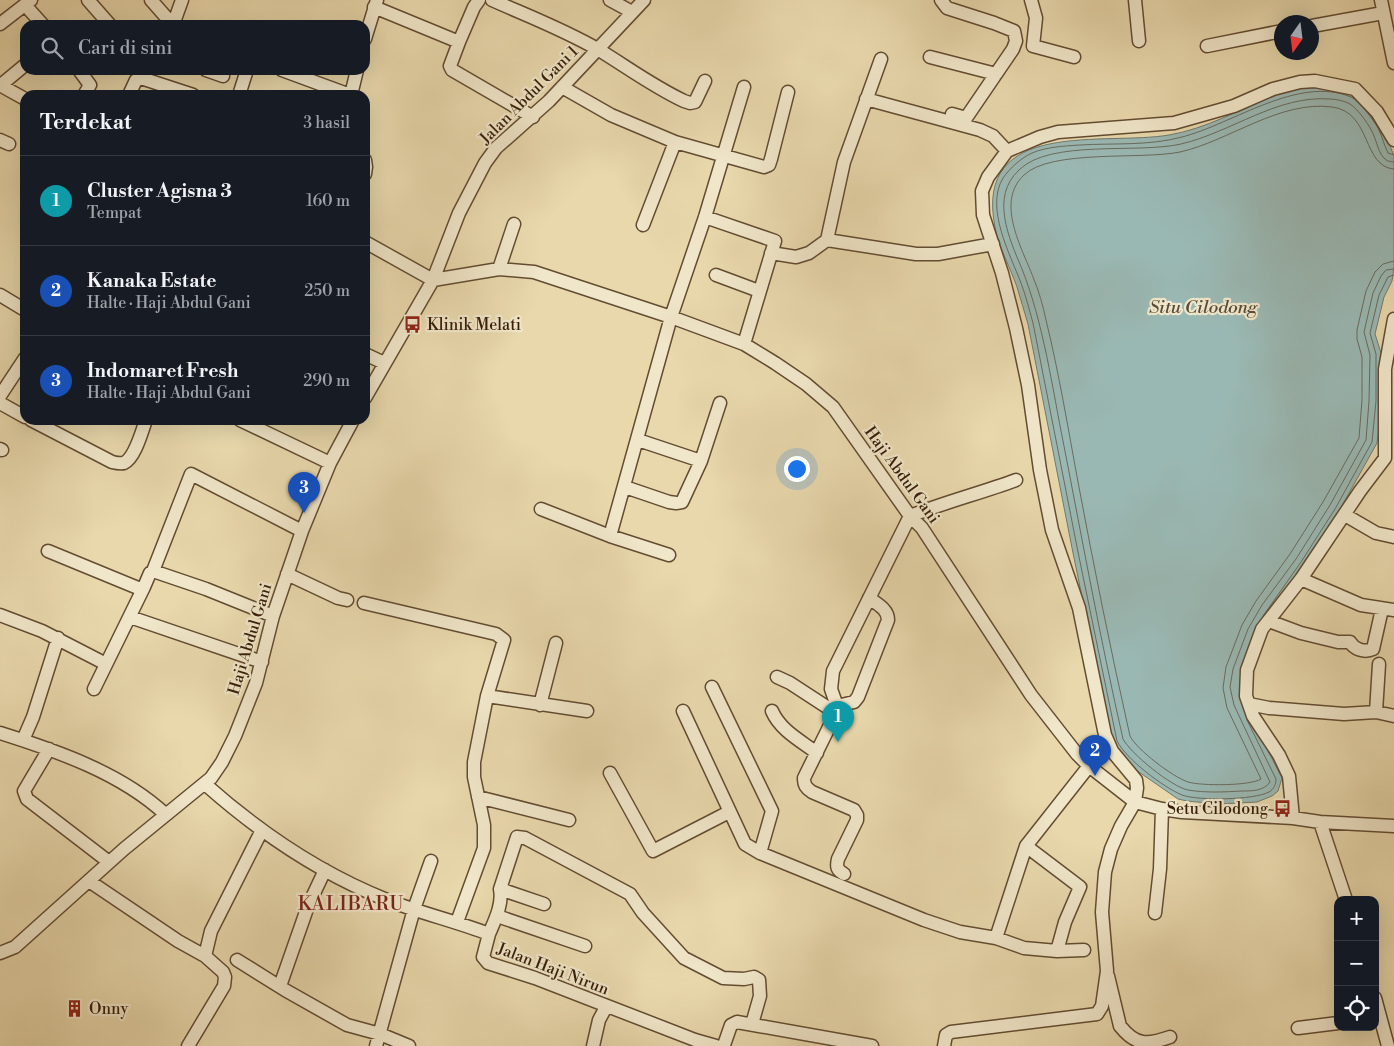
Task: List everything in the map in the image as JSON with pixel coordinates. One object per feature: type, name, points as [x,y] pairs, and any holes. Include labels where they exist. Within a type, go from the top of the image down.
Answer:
[{"type":"street","points":[[88,0],[106,20]]},
{"type":"street","points":[[152,0],[169,20]]},
{"type":"street","points":[[175,20],[182,0]]},
{"type":"street","points":[[479,0],[474,7],[450,66],[452,70],[533,116]]},
{"type":"street","points":[[492,0],[568,33],[667,92],[690,103],[695,102],[698,98],[706,81]]},
{"type":"street","points":[[610,0],[632,12]]},
{"type":"street","name":"Jalan Abdul Gani 1","points":[[432,280],[459,213],[485,163],[496,148],[533,116],[583,63],[599,50],[644,0]]},
{"type":"street","points":[[925,108],[966,118],[1016,41],[1015,33],[994,23],[947,8],[941,0]]},
{"type":"street","points":[[1031,0],[1036,18],[1033,46],[1074,57]]},
{"type":"street","points":[[1136,0],[1139,41]]},
{"type":"street","points":[[0,24],[28,2],[40,20]]},
{"type":"street","points":[[370,23],[376,3],[459,42]]},
{"type":"street","points":[[1319,24],[1382,6],[1394,62]]},
{"type":"street","points":[[1207,46],[1274,33]]},
{"type":"street","points":[[930,57],[996,74]]},
{"type":"street","points":[[771,253],[786,257],[796,257],[809,253],[827,240],[844,162],[881,59]]},
{"type":"street","points":[[20,69],[1,85],[20,96]]},
{"type":"street","points":[[83,75],[90,85],[87,90]]},
{"type":"street","points":[[241,90],[246,75]]},
{"type":"street","points":[[296,75],[337,90]]},
{"type":"street","points":[[352,90],[356,75]]},
{"type":"street","points":[[131,90],[136,80],[141,78],[177,90]]},
{"type":"street","points":[[1170,1037],[1151,1044],[1142,1044],[1135,1042],[1124,1032],[1120,1026],[1107,972],[1102,912],[1105,872],[1111,849],[1121,826],[1135,802],[1136,780],[1112,751],[1105,735],[1079,608],[1052,530],[1040,470],[1028,385],[1016,328],[993,244],[982,215],[982,191],[988,177],[1006,151],[1040,137],[1058,132],[1174,123],[1234,106],[1273,89],[1300,82],[1315,81],[1355,90],[1377,112],[1394,140]]},
{"type":"street","points":[[562,87],[619,119],[675,142],[764,167],[768,165],[788,92]]},
{"type":"street","points":[[610,536],[671,317],[705,217],[744,87]]},
{"type":"street","points":[[866,99],[980,130],[993,136],[1006,151]]},
{"type":"street","points":[[644,225],[675,142]]},
{"type":"street","points":[[705,217],[771,239],[775,243],[744,344]]},
{"type":"street","points":[[499,269],[514,224]]},
{"type":"street","points":[[827,240],[916,254],[938,254],[993,244]]},
{"type":"street","points":[[370,245],[432,280],[370,389]]},
{"type":"street","name":"Haji Abdul Gani","points":[[432,280],[499,269],[534,272],[671,317],[744,344],[798,379],[833,407],[910,516],[922,528],[1031,695],[1077,754],[1089,766],[1135,802],[1162,809],[1223,815],[1394,826]]},
{"type":"street","points":[[716,275],[759,291]]},
{"type":"street","points":[[0,295],[20,307]]},
{"type":"street","points":[[1293,818],[1289,776],[1279,755],[1253,716],[1246,696],[1248,670],[1262,629],[1390,457],[1385,369],[1394,320]]},
{"type":"street","points":[[370,356],[384,363]]},
{"type":"street","points":[[0,396],[20,366]]},
{"type":"street","points":[[625,487],[676,504],[682,502],[701,461],[720,402]]},
{"type":"street","points":[[0,404],[20,414]]},
{"type":"street","points":[[41,425],[112,462],[122,463],[129,460],[144,425]]},
{"type":"street","points":[[250,425],[330,464]]},
{"type":"street","name":"Haji Abdul Gani","points":[[0,953],[15,947],[109,862],[211,778],[222,762],[235,736],[256,683],[273,616],[302,531],[330,464],[350,425]]},
{"type":"street","points":[[638,440],[701,461]]},
{"type":"street","points":[[94,689],[150,573],[153,571],[191,474],[302,531]]},
{"type":"street","points":[[844,874],[838,870],[836,865],[857,820],[857,815],[854,810],[807,788],[804,784],[804,778],[836,710],[831,688],[833,671],[910,516],[946,502],[980,493],[1016,480]]},
{"type":"street","points":[[541,509],[610,536],[669,555]]},
{"type":"street","points":[[1345,515],[1376,533],[1394,537]]},
{"type":"street","points":[[48,551],[138,588],[144,587]]},
{"type":"street","points":[[153,571],[206,589],[273,616]]},
{"type":"street","points":[[287,574],[338,598],[347,600]]},
{"type":"street","points":[[1269,621],[1301,633],[1333,641],[1350,642],[1354,648],[1369,651],[1373,649],[1388,609],[1361,604],[1300,579]]},
{"type":"street","points":[[836,710],[854,702],[858,697],[888,620],[888,614],[884,609],[869,598]]},
{"type":"street","points":[[364,602],[496,634],[504,640],[488,696],[474,762],[474,777],[484,825],[484,848],[457,922]]},
{"type":"street","points":[[0,615],[58,638],[106,664]]},
{"type":"street","points":[[130,617],[262,662]]},
{"type":"street","points":[[23,740],[34,717],[58,638]]},
{"type":"street","points":[[540,705],[556,643]]},
{"type":"street","points":[[1376,712],[1379,664]]},
{"type":"street","points":[[778,677],[836,710]]},
{"type":"street","points":[[712,687],[772,811],[760,853]]},
{"type":"street","points":[[488,696],[587,711]]},
{"type":"street","points":[[1249,704],[1269,708],[1344,714],[1376,712],[1394,716]]},
{"type":"street","points":[[683,711],[744,844],[760,853],[924,920],[960,932],[996,938],[1024,948],[1056,951],[1084,950]]},
{"type":"street","points":[[772,712],[782,726],[817,753]]},
{"type":"street","points":[[0,733],[49,749],[84,764],[135,790],[165,814]]},
{"type":"street","points":[[49,749],[24,791],[27,799],[109,862]]},
{"type":"street","points":[[996,938],[1026,846],[1089,766]]},
{"type":"street","points":[[610,773],[653,851],[729,812]]},
{"type":"street","name":"Jalan Haji Nirun","points":[[204,784],[296,855],[353,885],[414,909],[488,934],[483,957],[488,963],[535,978],[694,1043],[716,1046]]},
{"type":"street","points":[[478,796],[569,820]]},
{"type":"street","points":[[1155,913],[1160,869],[1162,809]]},
{"type":"street","points":[[1320,822],[1345,896]]},
{"type":"street","points":[[205,956],[211,930],[262,830]]},
{"type":"street","points":[[488,934],[497,916],[501,897],[500,889],[517,837],[525,838],[630,894],[643,913],[684,958],[723,978],[744,979],[754,977],[759,980],[760,996],[752,1024]]},
{"type":"street","points":[[1026,846],[1080,887],[1065,922],[1056,951]]},
{"type":"street","points":[[378,1040],[414,909],[431,861]]},
{"type":"street","points":[[280,986],[308,906],[325,870]]},
{"type":"street","points":[[89,881],[178,941],[205,956],[223,972],[225,977],[224,986],[188,1046]]},
{"type":"street","points":[[500,889],[544,904]]},
{"type":"street","points":[[497,916],[585,946]]},
{"type":"street","points":[[237,960],[347,1025],[378,1040],[409,1046]]},
{"type":"street","points":[[944,1046],[946,1035],[951,1032],[1095,1015],[1102,1006],[1107,972]]},
{"type":"street","points":[[593,1046],[599,1020],[606,1007]]},
{"type":"street","points":[[1379,1020],[1390,1033],[1388,1046]]},
{"type":"street","points":[[722,1046],[734,1022],[872,1046]]},
{"type":"street","points":[[1298,1028],[1334,1024]]},
{"type":"water","name":"Situ Cilodong","points":[[1305,87],[1334,88],[1355,93],[1382,125],[1394,156],[1394,267],[1392,281],[1384,297],[1375,334],[1381,353],[1377,443],[1339,511],[1248,660],[1251,718],[1282,778],[1278,791],[1272,796],[1257,802],[1219,804],[1187,801],[1178,799],[1136,770],[1112,743],[1028,324],[1017,287],[995,227],[994,192],[1004,168],[1024,152],[1050,144],[1080,140],[1143,138],[1182,132],[1222,118],[1272,96]]},
{"type":"place","name":"Klinik Melati","points":[[413,325]]},
{"type":"place","name":"Indomaret Fresh","points":[[304,513]]},
{"type":"place","name":"Cluster Agisna 3","points":[[838,742]]},
{"type":"place","name":"Kanaka Estate","points":[[1095,776]]},
{"type":"place","name":"Setu Cilodong","points":[[1282,809]]},
{"type":"place","name":"Onny","points":[[75,1009]]},
{"type":"district","name":"KALIBARU","points":[[351,904]]}]
